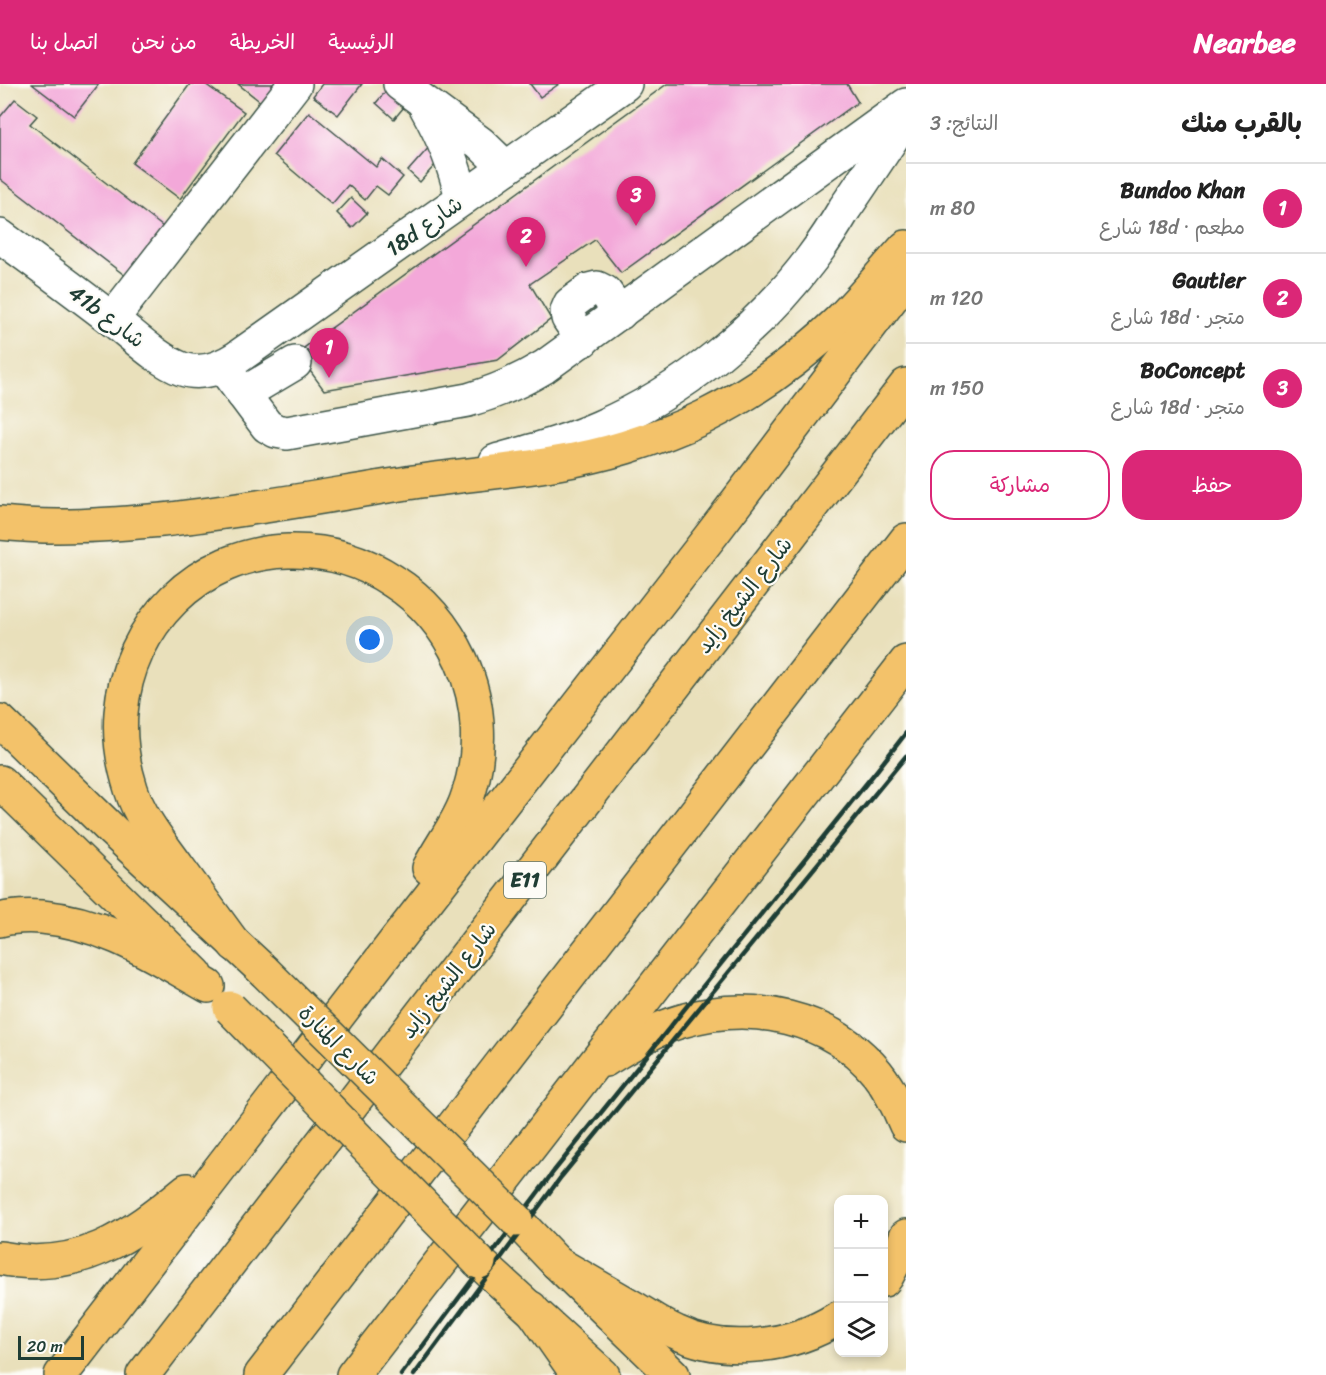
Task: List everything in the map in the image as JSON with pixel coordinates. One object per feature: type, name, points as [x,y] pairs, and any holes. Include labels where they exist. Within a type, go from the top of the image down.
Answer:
[{"type":"main road","points":[[0,522],[49,526],[104,526],[257,508],[408,483],[583,458],[624,448],[703,417],[741,397],[776,374],[810,348],[841,319],[906,247]]},
{"type":"main road","points":[[62,1375],[397,939],[713,534],[906,279]]},
{"type":"main road","name":"شارع الشيخ زايد","points":[[143,1375],[906,385]]},
{"type":"main road","points":[[261,1375],[906,540]]},
{"type":"main road","points":[[235,945],[143,816],[132,792],[121,739],[121,713],[125,686],[144,637],[159,615],[177,595],[199,578],[249,557],[276,552],[303,551],[331,554],[357,562],[382,573],[405,588],[442,627],[456,649],[474,698],[477,750],[474,775],[467,800],[456,824],[413,899],[397,939]]},
{"type":"main road","points":[[353,1375],[906,662]]},
{"type":"main road","name":"شارع المنارة","points":[[0,721],[113,831],[264,971],[557,1263],[673,1375]]},
{"type":"main road","points":[[0,782],[219,997],[479,1262],[603,1375]]},
{"type":"main road","points":[[0,920],[11,917],[59,919],[105,931],[127,940],[219,997]]},
{"type":"main road","points":[[588,1070],[655,1031],[681,1021],[709,1014],[770,1013],[800,1020],[829,1033],[854,1051],[877,1072],[894,1098],[906,1125]]},
{"type":"main road","points":[[0,1258],[39,1263],[60,1260],[80,1256],[119,1240],[154,1218],[230,1155]]},
{"type":"main road","points":[[888,1274],[906,1236]]},
{"type":"main road","points":[[557,1263],[676,1332],[698,1340],[721,1344],[768,1344],[791,1339],[834,1320]]},
{"type":"main road","points":[[531,1308],[578,1375]]},
{"type":"street","points":[[112,319],[295,84]]},
{"type":"street","name":"18d شارع","points":[[223,367],[625,84]]},
{"type":"street","points":[[412,92],[480,143],[506,168]]},
{"type":"street","points":[[412,92],[440,130],[453,164],[462,199]]},
{"type":"street","points":[[223,367],[267,426],[287,433],[468,400],[494,392],[544,368],[906,105]]},
{"type":"street","points":[[408,483],[549,447],[601,427],[650,402],[695,372],[738,338],[778,300],[812,258],[906,117]]},
{"type":"street","name":"41b شارع","points":[[0,236],[164,360],[183,369],[203,372],[223,367]]},
{"type":"street","points":[[248,400],[298,369]]},
{"type":"building","points":[[32,84],[99,84],[74,116]]},
{"type":"building","points":[[190,84],[205,84],[244,112],[180,199],[132,163]]},
{"type":"building","points":[[238,84],[285,84],[267,107]]},
{"type":"building","points":[[322,84],[362,84],[338,115],[313,96]]},
{"type":"building","points":[[530,84],[559,84],[540,97]]},
{"type":"building","points":[[667,84],[847,84],[858,102],[621,273],[595,240],[530,284],[551,319],[498,360],[324,390],[297,353]]},
{"type":"building","points":[[386,91],[404,107],[394,119],[376,103]]},
{"type":"building","points":[[15,99],[37,116],[30,124],[171,233],[132,281],[0,179],[0,117]]},
{"type":"building","points":[[309,112],[376,167],[382,159],[403,177],[388,195],[376,186],[365,200],[348,185],[332,204],[274,155]]},
{"type":"building","points":[[431,145],[443,156],[420,182],[408,171]]},
{"type":"building","points":[[351,198],[367,213],[352,228],[337,213]]},
{"type":"railway","points":[[401,1375],[554,1171],[906,733]]},
{"type":"railway","points":[[414,1375],[561,1177],[906,756]]},
{"type":"place","name":"BoConcept","points":[[636,226]]},
{"type":"place","name":"Gautier","points":[[526,267]]},
{"type":"place","name":"Bundoo Khan","points":[[329,378]]}]
